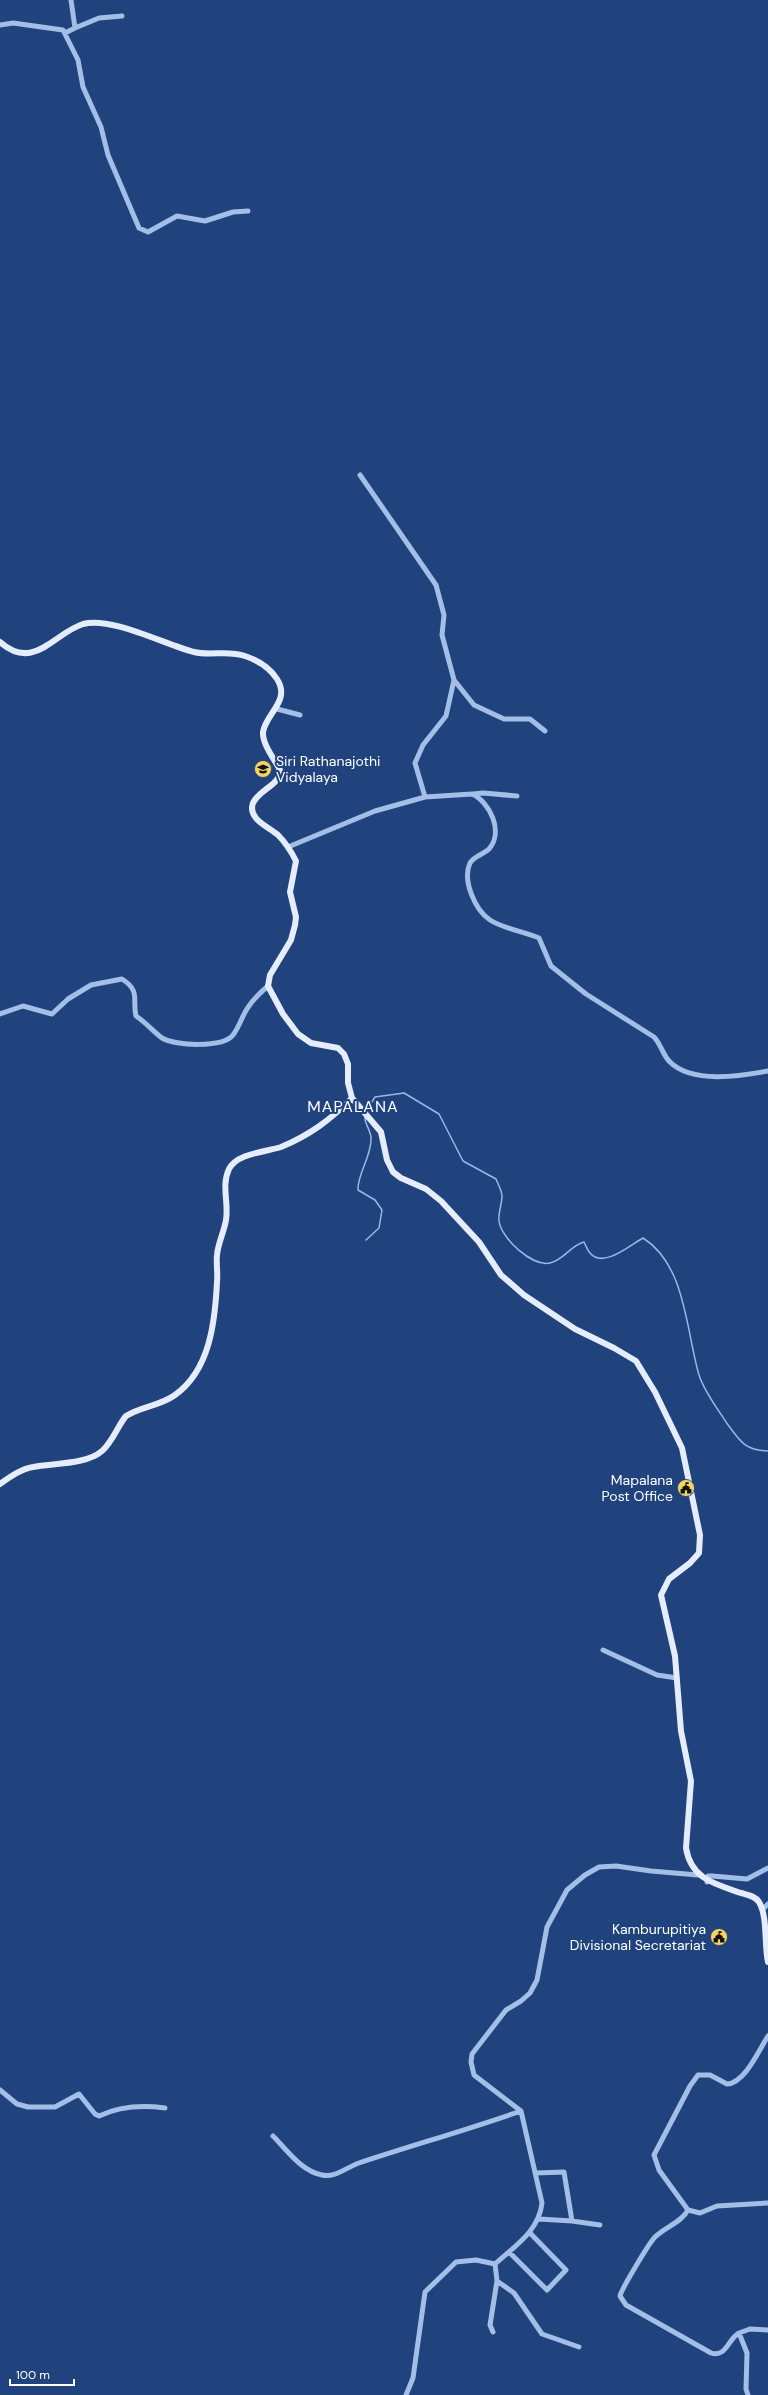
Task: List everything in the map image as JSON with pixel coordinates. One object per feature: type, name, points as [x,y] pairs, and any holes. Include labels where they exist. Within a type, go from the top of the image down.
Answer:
[{"type":"main road","points":[[0,642],[17,651],[31,653],[43,650],[84,624],[103,622],[195,653],[244,656],[260,663],[277,679],[281,697],[277,709],[263,732],[264,740],[280,770],[280,775],[274,783],[261,793],[253,804],[252,809],[258,821],[277,834],[288,847],[296,860],[290,892],[296,917],[291,940],[270,975],[268,986],[283,1014],[298,1034],[311,1043],[338,1048],[344,1054],[348,1064],[348,1082],[352,1098],[381,1132],[387,1160],[393,1172],[401,1178],[426,1189],[441,1201],[479,1242],[501,1275],[524,1295],[574,1329],[614,1348],[636,1361],[655,1392],[682,1448],[700,1535],[699,1553],[690,1563],[669,1579],[661,1595],[674,1656],[681,1731],[691,1781],[686,1848],[687,1857],[698,1875],[707,1882],[754,1897],[763,1909],[768,1962]]},
{"type":"main road","points":[[0,1484],[20,1471],[32,1467],[64,1464],[100,1453],[110,1443],[126,1416],[161,1404],[191,1382],[207,1352],[217,1282],[217,1256],[227,1219],[225,1197],[229,1169],[234,1163],[245,1157],[281,1146],[318,1128],[335,1116],[352,1098]]},
{"type":"street","points":[[71,0],[75,28]]},
{"type":"street","points":[[65,33],[99,18],[122,16]]},
{"type":"street","points":[[0,25],[20,24],[63,30],[78,60],[83,87],[101,127],[108,155],[139,228],[148,232],[177,216],[205,221],[233,212],[248,211]]},
{"type":"street","points":[[360,475],[436,585],[444,615],[442,634],[454,680],[474,705],[504,719],[530,720],[544,731]]},
{"type":"street","points":[[425,797],[415,762],[423,745],[446,716],[454,680]]},
{"type":"street","points":[[277,709],[300,715]]},
{"type":"street","points":[[288,847],[350,820],[425,797],[484,793],[517,796]]},
{"type":"street","points":[[472,794],[478,797],[490,811],[495,828],[489,849],[471,861],[467,869],[468,885],[482,913],[490,920],[539,938],[551,966],[586,994],[654,1037],[661,1045],[670,1062],[680,1070],[714,1077],[742,1076],[768,1071]]},
{"type":"street","points":[[0,1014],[23,1006],[52,1014],[68,999],[90,985],[122,979],[129,983],[137,998],[136,1016],[152,1027],[162,1038],[173,1042],[196,1044],[219,1043],[226,1042],[232,1037],[248,1006],[268,986]]},
{"type":"street","points":[[603,1650],[656,1675],[677,1678]]},
{"type":"street","points":[[495,2264],[530,2233],[539,2219],[542,2202],[521,2111],[474,2075],[471,2062],[472,2054],[506,2010],[521,2001],[530,1993],[537,1980],[547,1927],[567,1890],[585,1875],[599,1867],[616,1866],[698,1875]]},
{"type":"street","points":[[707,1882],[708,1876],[742,1880],[751,1878],[768,1868]]},
{"type":"street","points":[[763,1909],[768,1904]]},
{"type":"street","points":[[768,2036],[757,2057],[739,2080],[734,2084],[727,2084],[710,2075],[698,2075],[690,2086],[682,2105],[654,2155],[659,2170],[688,2210],[694,2213],[700,2213],[717,2206],[768,2203]]},
{"type":"street","points":[[0,2090],[17,2104],[28,2107],[55,2107],[79,2094],[95,2114],[99,2116],[115,2109],[150,2106],[165,2108]]},
{"type":"street","points":[[273,2136],[299,2163],[323,2176],[334,2174],[357,2164],[458,2133],[521,2111]]},
{"type":"street","points":[[536,2173],[564,2172],[572,2221]]},
{"type":"street","points":[[688,2210],[685,2216],[667,2228],[650,2244],[620,2294],[621,2300],[646,2317],[715,2354],[729,2346],[730,2340],[739,2333],[750,2329],[768,2330]]},
{"type":"street","points":[[539,2219],[572,2221],[600,2225]]},
{"type":"street","points":[[509,2252],[547,2290],[566,2270],[530,2233]]},
{"type":"street","points":[[406,2395],[413,2378],[424,2292],[456,2262],[476,2260],[495,2264]]},
{"type":"street","points":[[493,2332],[490,2325],[497,2281],[495,2264]]},
{"type":"street","points":[[497,2281],[514,2293],[542,2334],[579,2347]]},
{"type":"street","points":[[739,2333],[747,2353],[746,2389],[748,2395]]},
{"type":"waterway","points":[[366,1111],[375,1097],[404,1093],[439,1114],[463,1161],[496,1179],[502,1194],[499,1218],[501,1228],[511,1243],[518,1250],[535,1261],[550,1263],[559,1259],[575,1246],[584,1242],[590,1253],[595,1257],[609,1257],[624,1250],[643,1238],[657,1250],[668,1265],[676,1282],[687,1319],[699,1375],[707,1393],[726,1422],[743,1443],[753,1449],[768,1451]]},
{"type":"waterway","points":[[365,1116],[371,1135],[371,1145],[358,1184],[358,1190],[375,1200],[382,1210],[379,1228],[366,1240]]},
{"type":"place","name":"Siri Rathanajothi Vidyalaya","points":[[263,769]]},
{"type":"place","name":"Mapalana Post Office","points":[[686,1488]]},
{"type":"place","name":"Kamburupitiya Divisional Secretariat","points":[[719,1937]]},
{"type":"district","name":"MAPALANA","points":[[353,1106]]}]
